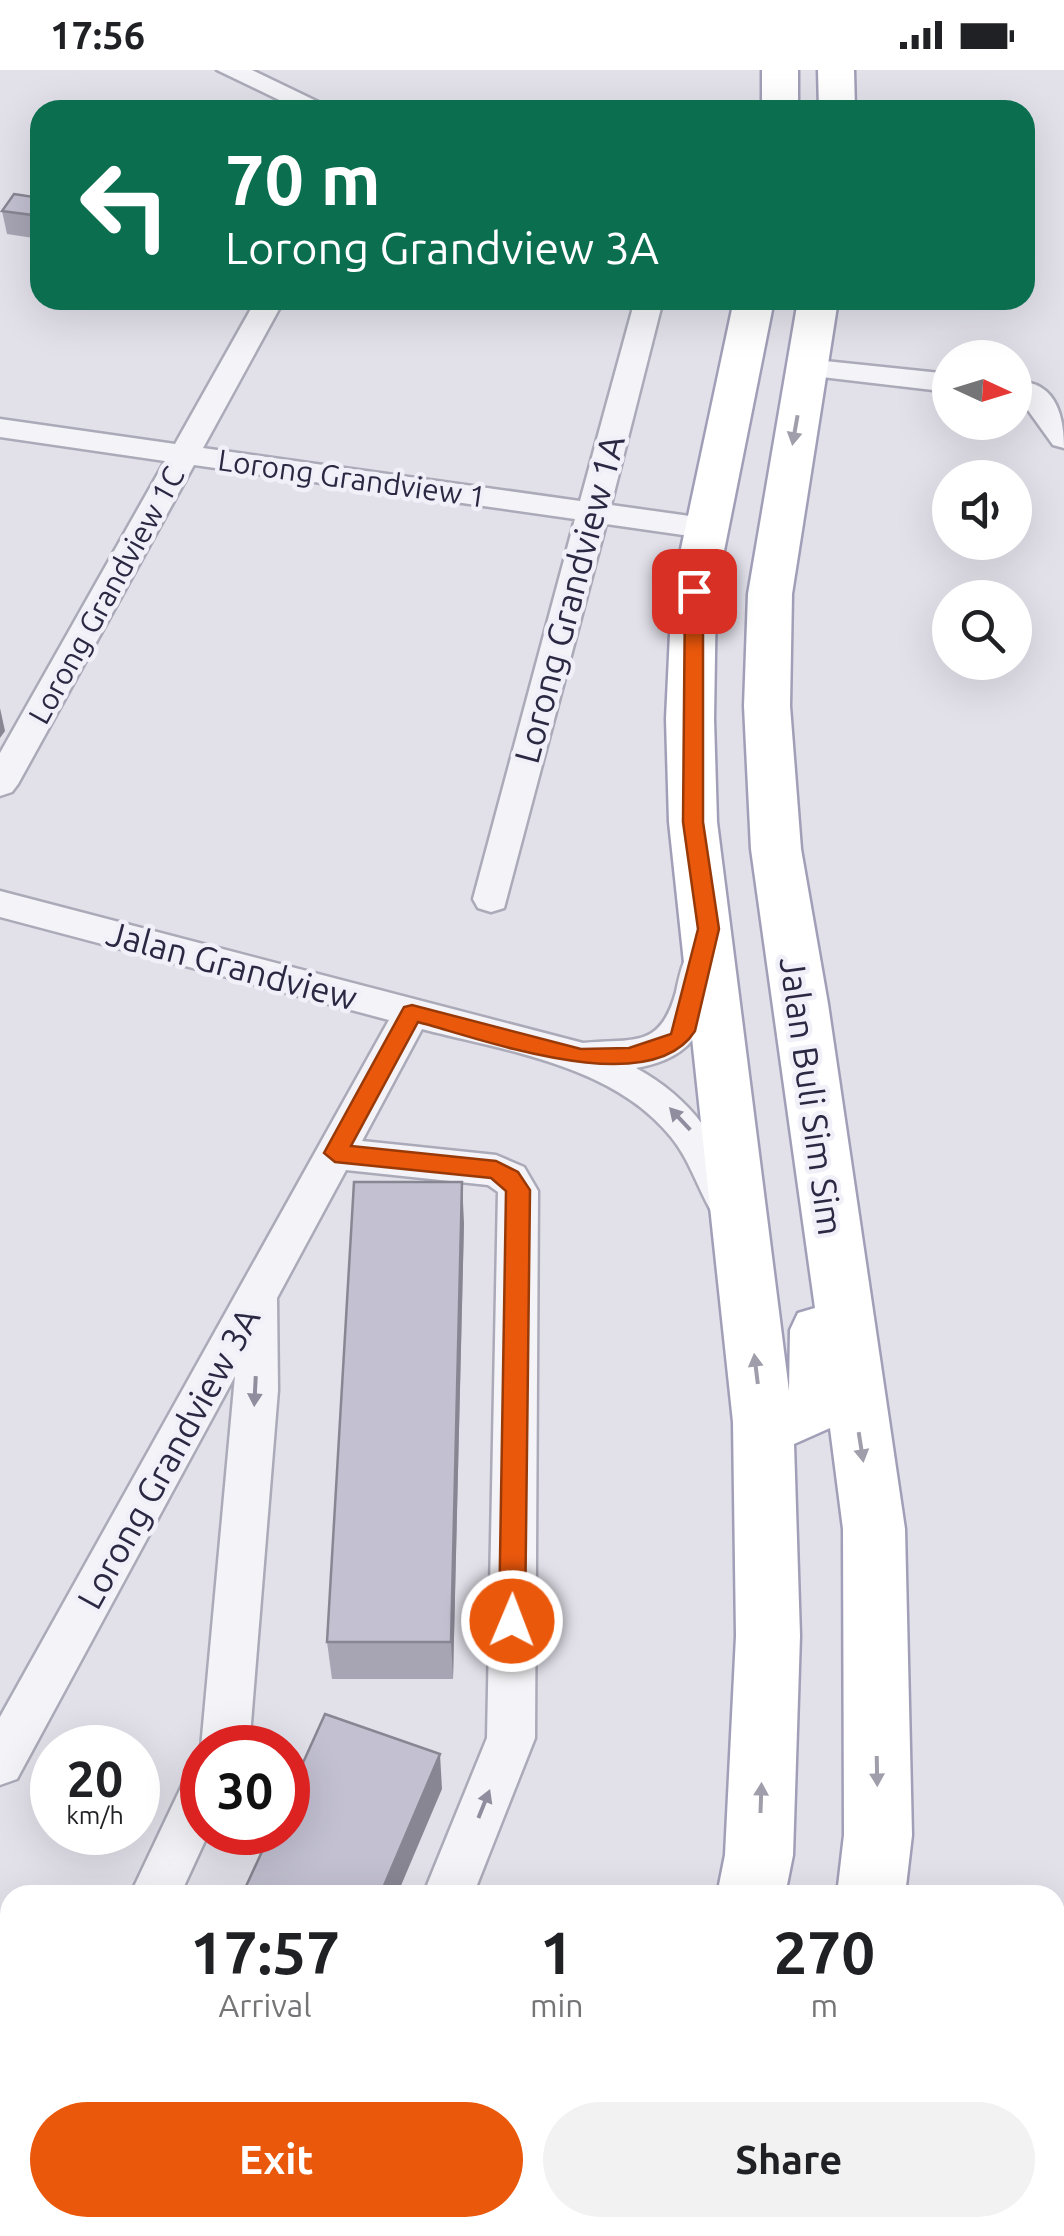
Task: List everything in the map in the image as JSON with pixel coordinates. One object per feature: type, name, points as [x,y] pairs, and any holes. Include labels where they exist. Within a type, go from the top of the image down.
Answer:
[{"type":"main road","points":[[780,70],[780,100]]},
{"type":"main road","points":[[836,70],[837,100]]},
{"type":"main road","points":[[752,310],[694,591],[690,719],[693,822],[763,1422],[768,1636],[759,1855],[753,1885]]},
{"type":"main road","name":"Jalan Buli Sim Sim","points":[[816,310],[770,594],[768,721],[776,849],[802,1004],[847,1357],[874,1529],[878,1835],[872,1885]]},
{"type":"main road","points":[[763,1422],[794,1420],[815,1407],[822,1377],[758,870],[768,721]]},
{"type":"street","points":[[230,70],[299,100]]},
{"type":"street","name":"Lorong Grandview 1C","points":[[0,784],[264,310]]},
{"type":"street","name":"Lorong Grandview 1A","points":[[491,899],[646,310]]},
{"type":"street","points":[[806,368],[932,381]]},
{"type":"street","points":[[1032,392],[1064,394]]},
{"type":"street","points":[[1032,402],[1064,439]]},
{"type":"street","name":"Lorong Grandview 1","points":[[0,428],[704,528]]},
{"type":"street","name":"Jalan Grandview","points":[[0,904],[581,1057]]},
{"type":"street","points":[[581,1057],[630,1056],[678,1039],[687,1025],[708,929]]},
{"type":"street","name":"Lorong Grandview 3A","points":[[0,1763],[412,1012]]},
{"type":"street","points":[[581,1057],[656,1096],[688,1125],[707,1156],[740,1236]]},
{"type":"street","points":[[335,1153],[496,1170],[510,1178],[518,1190],[511,1738],[452,1885]]},
{"type":"street","points":[[226,1725],[256,1390],[258,1293]]},
{"type":"street","points":[[160,1885],[180,1841]]},
{"type":"building","points":[[14,194],[30,196],[30,215],[2,211]]},
{"type":"building","points":[[354,1182],[462,1182],[451,1642],[327,1642]]},
{"type":"building","points":[[325,1714],[440,1754],[384,1885],[247,1885],[260,1855],[310,1855],[310,1747]]},
{"type":"route","points":[[512,1621],[518,1190],[510,1178],[496,1170],[335,1153],[412,1012],[581,1057],[630,1056],[662,1048],[678,1039],[687,1025],[708,929],[693,822],[690,719],[694,591]]}]
